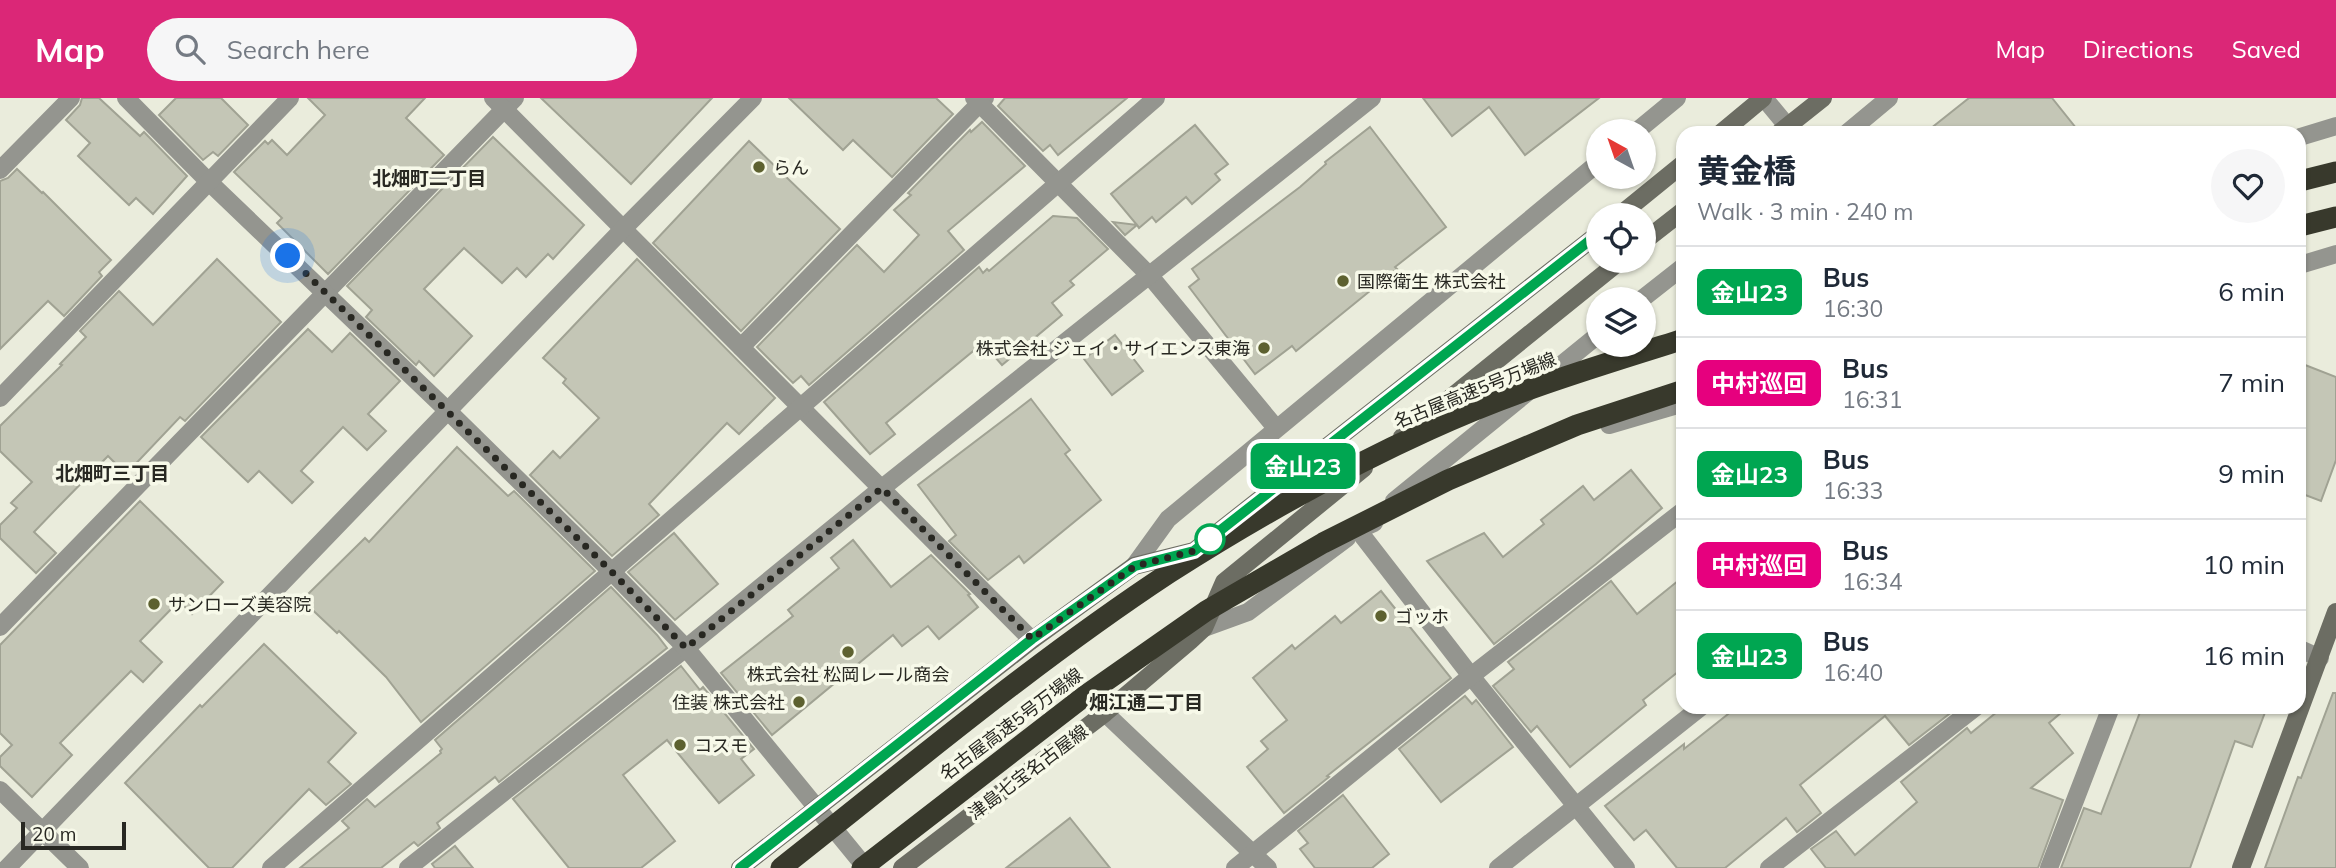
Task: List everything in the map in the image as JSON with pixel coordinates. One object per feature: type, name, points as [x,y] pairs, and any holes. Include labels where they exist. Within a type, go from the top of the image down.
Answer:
[{"type":"highway","points":[[2306,180],[2336,172]]},
{"type":"highway","points":[[2306,224],[2336,217]]},
{"type":"highway","name":"名古屋高速5号万場線","points":[[781,868],[1048,659],[1170,573],[1299,497],[1430,429],[1566,376],[1676,342]]},
{"type":"highway","name":"名古屋高速5号万場線","points":[[864,868],[1086,695],[1206,611],[1323,543],[1448,480],[1577,425],[1676,393]]},
{"type":"main road","points":[[1730,126],[1764,98]]},
{"type":"main road","points":[[1788,126],[1822,98]]},
{"type":"main road","points":[[1635,203],[1676,170]]},
{"type":"main road","points":[[1656,232],[1676,216]]},
{"type":"main road","points":[[740,868],[1032,639],[1135,566],[1194,551],[1586,244]]},
{"type":"main road","name":"津島七宝名古屋線","points":[[902,868],[1105,713],[1205,628],[1224,582],[1605,273]]},
{"type":"main road","points":[[2306,695],[2336,612]]},
{"type":"main road","points":[[2241,868],[2299,714]]},
{"type":"street","points":[[0,170],[71,98]]},
{"type":"street","points":[[126,98],[209,182],[327,293],[611,571],[686,648],[864,868]]},
{"type":"street","points":[[0,398],[290,98]]},
{"type":"street","points":[[7,868],[624,228],[753,98]]},
{"type":"street","points":[[271,868],[1156,98]]},
{"type":"street","points":[[408,868],[1372,98]]},
{"type":"street","points":[[1652,119],[1677,98]]},
{"type":"street","points":[[1764,98],[1787,126]]},
{"type":"street","points":[[1855,126],[1889,98]]},
{"type":"street","points":[[741,347],[979,100],[1150,276],[1276,428]]},
{"type":"street","points":[[0,627],[327,293],[504,102],[741,347],[1032,639]]},
{"type":"street","points":[[2306,135],[2336,126]]},
{"type":"street","points":[[1135,566],[1168,519],[1586,173]]},
{"type":"street","points":[[2306,263],[2336,254]]},
{"type":"street","points":[[1656,288],[1676,272]]},
{"type":"street","points":[[1205,628],[1248,612],[1358,530],[1586,345]]},
{"type":"street","points":[[1358,530],[1589,430],[1676,406]]},
{"type":"street","points":[[1236,868],[1471,676],[1676,516]]},
{"type":"street","points":[[1358,530],[1471,676],[1626,868]]},
{"type":"street","points":[[2306,652],[2320,658]]},
{"type":"street","points":[[1105,713],[1268,868]]},
{"type":"street","points":[[1498,868],[1692,714]]},
{"type":"street","points":[[1769,868],[1967,714]]},
{"type":"street","points":[[2049,868],[2108,714]]},
{"type":"street","points":[[0,790],[80,868]]},
{"type":"building","points":[[82,98],[99,98],[140,136],[144,132],[187,176],[153,214],[136,198],[129,205],[78,156],[90,143],[66,120],[80,105]]},
{"type":"building","points":[[176,98],[221,98],[248,125],[218,156],[213,152],[203,160],[159,115]]},
{"type":"building","points":[[308,98],[425,98],[406,118],[444,155],[328,274],[277,223],[282,218],[234,172],[265,141],[268,144],[272,140],[287,155],[325,115]]},
{"type":"building","points":[[541,98],[712,98],[631,184]]},
{"type":"building","points":[[789,98],[936,98],[953,114],[892,177],[853,140],[843,150]]},
{"type":"building","points":[[1005,98],[1127,98],[1058,155],[1050,145],[1043,151],[998,106]]},
{"type":"building","points":[[1423,98],[1599,98],[1525,155],[1489,107],[1452,136]]},
{"type":"building","points":[[1969,98],[2052,98],[2074,126],[1934,126]]},
{"type":"building","points":[[982,122],[1025,166],[948,231],[964,250],[809,385],[801,376],[793,383],[757,347],[857,245],[884,272],[919,235],[894,210],[970,130],[971,132]]},
{"type":"building","points":[[1195,125],[1228,164],[1215,174],[1220,180],[1192,204],[1186,197],[1156,222],[1152,217],[1139,228],[1111,194]]},
{"type":"building","points":[[1370,127],[1446,227],[1296,351],[1292,346],[1255,374],[1189,287],[1199,279],[1192,269],[1300,187],[1326,164],[1325,162]]},
{"type":"building","points":[[493,137],[584,225],[553,259],[548,254],[526,277],[517,268],[502,283],[464,248],[424,289],[472,336],[434,376],[419,361],[416,365],[366,317],[372,310],[347,286]]},
{"type":"building","points":[[749,141],[840,229],[741,331],[653,243]]},
{"type":"building","points":[[17,169],[111,260],[99,272],[102,276],[64,316],[48,301],[0,349],[0,181],[8,178]]},
{"type":"building","points":[[1053,216],[1077,218],[1108,249],[1070,281],[1074,285],[1052,303],[1062,315],[1002,365],[983,343],[886,423],[895,434],[870,454],[824,402],[979,267],[983,273],[987,269],[989,271]]},
{"type":"building","points":[[1113,222],[1137,225],[1125,235]]},
{"type":"building","points":[[217,259],[281,322],[185,421],[180,417],[126,474],[108,456],[58,507],[34,532],[56,553],[36,573],[0,538],[0,525],[17,508],[11,503],[32,482],[0,451],[0,426],[62,365],[60,364],[86,337],[80,331],[119,291],[153,325]]},
{"type":"building","points":[[637,259],[775,398],[739,434],[727,423],[649,504],[659,515],[612,556],[530,475],[553,451],[560,458],[599,418],[563,383],[566,379],[543,358]]},
{"type":"building","points":[[308,329],[332,352],[350,333],[400,381],[368,414],[386,431],[367,450],[343,427],[301,471],[313,482],[292,503],[259,471],[248,482],[201,437]]},
{"type":"building","points":[[1115,335],[1143,371],[1112,395],[1084,359]]},
{"type":"building","points":[[2306,365],[2336,377],[2336,460],[2321,501],[2306,495]]},
{"type":"building","points":[[1031,399],[1070,450],[1065,454],[1101,500],[1024,563],[1019,556],[988,580],[949,541],[956,535],[918,485]]},
{"type":"building","points":[[457,447],[508,496],[514,491],[595,571],[421,722],[386,677],[339,631],[337,633],[302,600],[365,538],[369,542]]},
{"type":"building","points":[[1631,470],[1662,508],[1494,644],[1427,561],[1484,533],[1503,557],[1544,524],[1541,520],[1583,486],[1594,500]]},
{"type":"building","points":[[140,501],[223,582],[192,614],[179,601],[140,641],[162,662],[143,682],[131,671],[60,743],[72,755],[32,797],[0,766],[0,757],[12,745],[0,733],[0,645]]},
{"type":"building","points":[[674,533],[718,584],[675,620],[628,572]]},
{"type":"building","points":[[853,540],[891,587],[931,555],[970,594],[968,595],[978,607],[939,639],[928,626],[902,646],[893,635],[772,735],[721,673],[793,616],[788,610],[839,568],[831,558]]},
{"type":"building","points":[[1611,581],[1637,614],[1676,582],[1676,673],[1643,700],[1646,705],[1570,767],[1537,726],[1531,732],[1493,686],[1514,669],[1508,662]]},
{"type":"building","points":[[611,587],[667,648],[499,782],[495,777],[437,823],[440,828],[418,846],[414,842],[381,868],[300,868],[349,828],[342,821],[367,799],[375,807],[441,753],[442,749],[435,740]]},
{"type":"building","points":[[1381,591],[1451,678],[1284,813],[1247,767],[1268,749],[1261,741],[1287,720],[1253,678],[1292,645],[1295,649],[1335,616],[1341,623]]},
{"type":"building","points":[[264,644],[356,733],[328,762],[351,784],[326,805],[309,789],[232,868],[209,868],[125,783],[200,705],[202,707]]},
{"type":"building","points":[[681,666],[700,690],[703,687],[754,749],[741,759],[754,775],[719,803],[667,740],[623,775],[675,841],[641,868],[569,868],[513,799]]},
{"type":"building","points":[[2333,693],[2336,693],[2336,868],[2265,868],[2298,777],[2301,778]]},
{"type":"building","points":[[1465,696],[1472,704],[1476,700],[1513,747],[1441,802],[1399,749]]},
{"type":"building","points":[[1728,714],[1949,714],[1909,745],[1885,716],[1800,785],[1821,813],[1797,832],[1786,818],[1725,868],[1677,868],[1646,830],[1634,840],[1605,806],[1684,744],[1684,749]]},
{"type":"building","points":[[1994,714],[2060,714],[2049,723],[2073,753],[2031,788],[2063,800],[2038,868],[1826,868],[1811,849],[1836,831],[1855,855],[1917,802],[1901,782],[1967,728],[1971,733]]},
{"type":"building","points":[[2139,714],[2264,714],[2252,747],[2235,741],[2190,868],[2061,868],[2084,808],[2101,814]]},
{"type":"building","points":[[1343,795],[1389,854],[1372,868],[1315,868],[1300,849],[1308,843],[1298,831]]},
{"type":"building","points":[[1070,818],[1110,868],[1006,868]]},
{"type":"building","points":[[455,846],[473,868],[435,868],[432,864]]},
{"type":"bus line","name":"金山23","points":[[740,868],[1032,639],[1135,566],[1194,551],[1586,244]]},
{"type":"place","name":"らん","points":[[759,167]]},
{"type":"place","name":"国際衛生 株式会社","points":[[1343,281]]},
{"type":"place","name":"株式会社 ジェイ・サイエンス東海","points":[[1264,348]]},
{"type":"place","name":"サンローズ美容院","points":[[154,604]]},
{"type":"place","name":"ゴッホ","points":[[1381,616]]},
{"type":"place","name":"株式会社 松岡レール商会","points":[[848,652]]},
{"type":"place","name":"住装 株式会社","points":[[799,702]]},
{"type":"place","name":"コスモ","points":[[680,745]]},
{"type":"district","name":"北畑町二丁目","points":[[429,178]]},
{"type":"district","name":"北畑町三丁目","points":[[112,473]]},
{"type":"district","name":"畑江通二丁目","points":[[1146,702]]},
{"type":"route","points":[[288,256],[611,571],[686,648],[882,488],[1032,639],[1135,566],[1194,551],[1215,535],[1210,539]]}]
